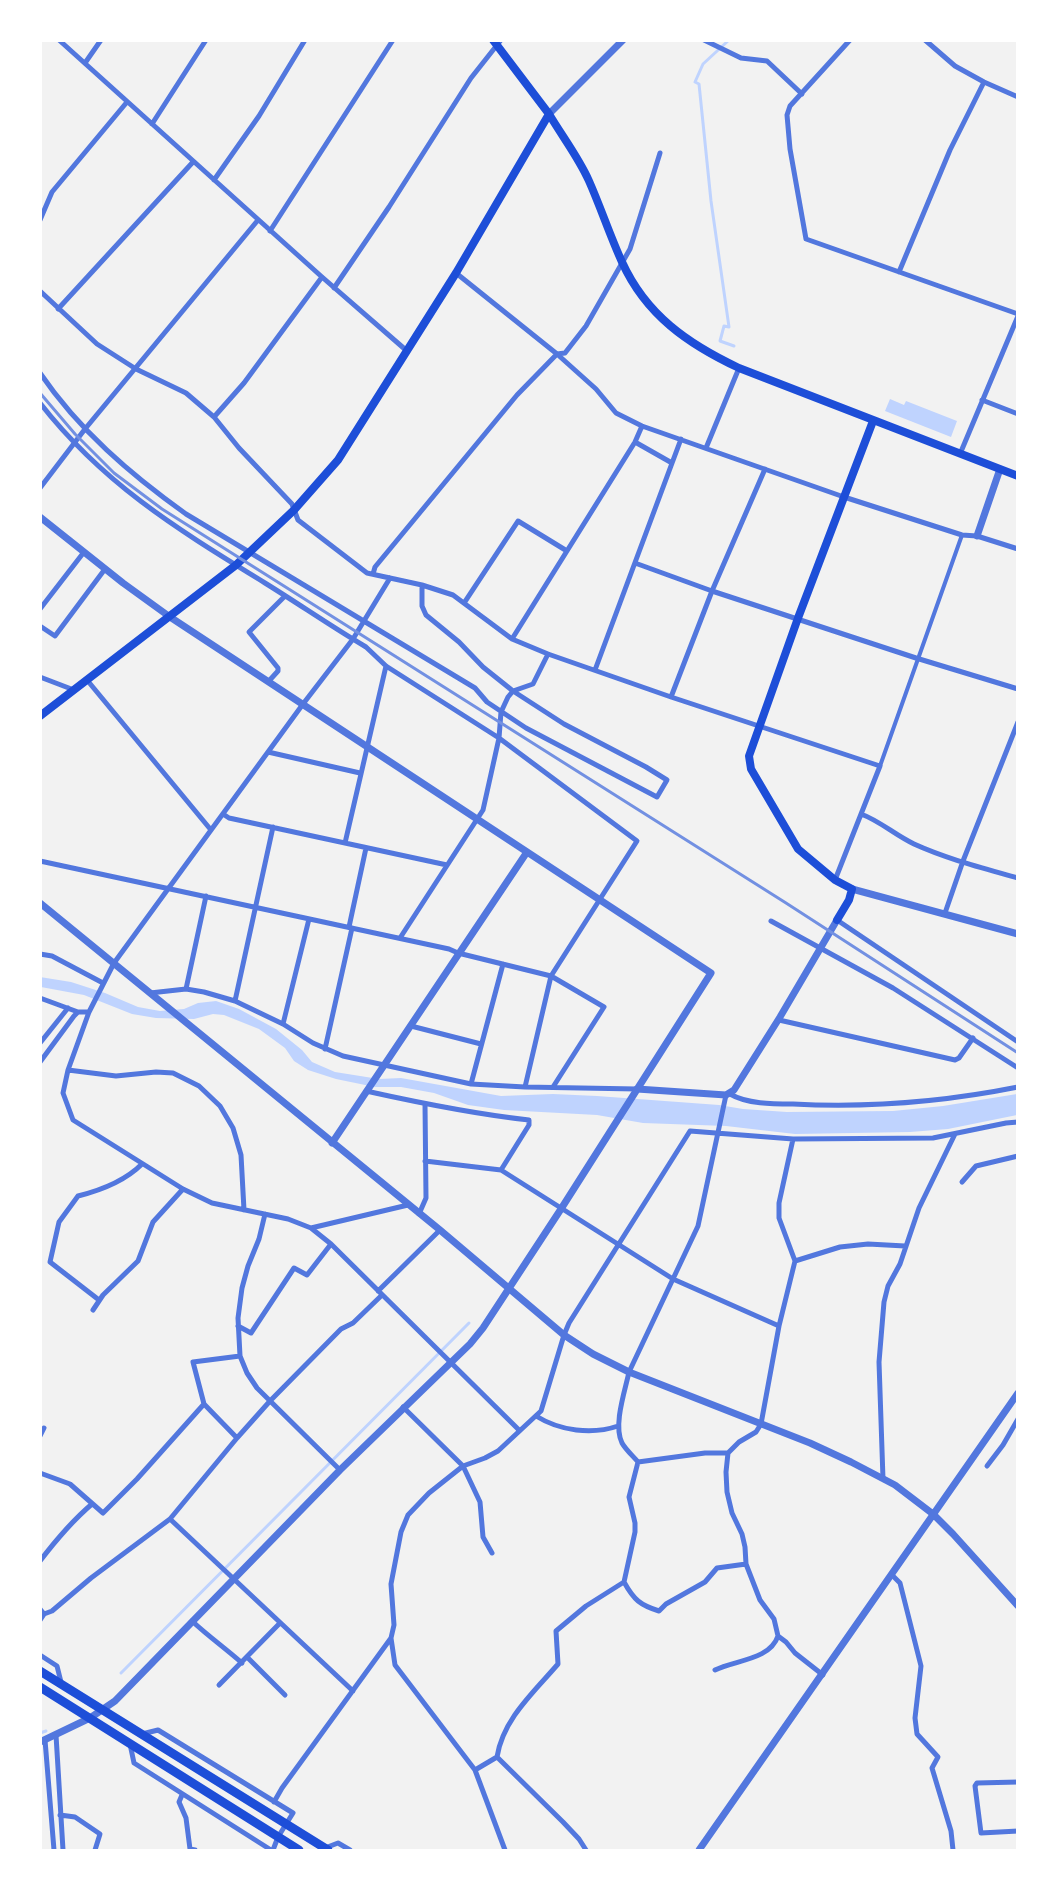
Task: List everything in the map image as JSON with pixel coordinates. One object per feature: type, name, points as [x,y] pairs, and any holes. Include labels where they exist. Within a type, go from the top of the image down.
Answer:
[{"type":"highway","points":[[40,1671],[327,1850]]},
{"type":"highway","points":[[41,1688],[299,1851]]},
{"type":"main road","points":[[497,42],[549,114],[588,179],[622,263],[640,293],[668,325],[702,350],[739,368],[1017,476]]},
{"type":"main road","points":[[40,716],[236,565],[294,510],[338,460],[456,273],[549,114]]},
{"type":"main road","points":[[837,921],[849,900],[852,889],[835,880],[798,849],[751,769],[749,756],[798,618],[873,421]]},
{"type":"street","points":[[59,40],[270,231],[407,351]]},
{"type":"street","points":[[85,63],[101,40]]},
{"type":"street","points":[[152,124],[206,40]]},
{"type":"street","points":[[270,231],[393,40]]},
{"type":"street","points":[[549,114],[623,40]]},
{"type":"street","points":[[704,40],[741,58],[767,61],[802,94]]},
{"type":"street","points":[[850,40],[790,106],[787,115],[790,149],[807,239],[1017,317],[960,454]]},
{"type":"street","points":[[925,40],[955,66],[1017,97]]},
{"type":"street","points":[[214,180],[259,116],[302,42]]},
{"type":"street","points":[[334,288],[497,42]]},
{"type":"street","points":[[899,272],[950,150],[984,81]]},
{"type":"street","points":[[40,220],[52,192],[127,102]]},
{"type":"street","points":[[373,574],[375,567],[517,395],[556,354],[565,353],[586,326],[630,249],[660,153]]},
{"type":"street","points":[[58,309],[193,162]]},
{"type":"street","points":[[40,488],[183,308],[258,220]]},
{"type":"street","points":[[456,273],[596,388],[616,413],[642,426],[844,497],[962,535],[977,536],[1017,549]]},
{"type":"street","points":[[214,417],[244,383],[322,277]]},
{"type":"street","points":[[40,291],[97,344],[135,369],[186,393],[214,417],[239,448],[292,504],[298,520],[367,573],[422,585],[453,595],[512,639],[548,654],[880,766]]},
{"type":"street","points":[[706,448],[739,368]]},
{"type":"street","points":[[40,373],[85,429],[113,457],[149,488],[186,514],[475,688],[487,702],[526,728],[657,797],[667,780],[564,724],[513,691],[483,667],[459,642],[426,615],[422,606],[422,585]]},
{"type":"street","points":[[982,400],[1017,414]]},
{"type":"street","points":[[40,403],[102,471],[168,523],[366,647],[386,666],[499,738],[637,841],[551,976],[525,1088]]},
{"type":"street","points":[[512,639],[635,442],[642,426]]},
{"type":"street","points":[[595,670],[681,440]]},
{"type":"street","points":[[635,442],[672,463]]},
{"type":"street","points":[[671,697],[712,591],[765,469]]},
{"type":"street","points":[[977,536],[1000,470]]},
{"type":"street","points":[[40,517],[170,617],[711,974],[510,1290],[470,1344],[340,1470],[115,1701],[90,1718],[43,1741],[54,1851]]},
{"type":"street","points":[[464,603],[518,521],[567,551]]},
{"type":"street","points":[[835,880],[880,766],[916,658],[962,535]]},
{"type":"street","points":[[40,609],[84,552]]},
{"type":"street","points":[[635,563],[712,591],[1017,689]]},
{"type":"street","points":[[40,626],[55,636],[105,569]]},
{"type":"street","points":[[390,578],[353,639],[114,963],[88,1012],[68,1070],[63,1093],[73,1120],[183,1189],[212,1203],[288,1219],[311,1228],[331,1244],[519,1430]]},
{"type":"street","points":[[268,682],[278,668],[249,632],[285,596]]},
{"type":"street","points":[[400,938],[483,810],[499,738],[501,712],[513,691],[533,684],[548,654]]},
{"type":"street","points":[[345,843],[386,666]]},
{"type":"street","points":[[40,676],[74,690]]},
{"type":"street","points":[[87,680],[211,830]]},
{"type":"street","points":[[945,913],[1017,722]]},
{"type":"street","points":[[268,752],[360,773]]},
{"type":"street","points":[[223,814],[229,818],[447,865]]},
{"type":"street","points":[[861,814],[876,819],[914,844],[1017,878]]},
{"type":"street","points":[[235,1001],[273,827]]},
{"type":"street","points":[[325,1049],[366,848]]},
{"type":"street","points":[[332,1143],[527,852]]},
{"type":"street","points":[[40,861],[449,949],[551,976],[604,1007],[553,1087]]},
{"type":"street","points":[[852,889],[1017,934]]},
{"type":"street","points":[[186,990],[206,896]]},
{"type":"street","points":[[40,903],[440,1230],[564,1335],[593,1354],[630,1372],[820,1448],[883,1479],[912,1497],[933,1514],[1017,1606]]},
{"type":"street","points":[[283,1024],[309,918]]},
{"type":"street","points":[[771,921],[894,988],[1017,1068]]},
{"type":"street","points":[[638,1461],[624,1446],[618,1426],[630,1372],[698,1226],[727,1096],[734,1090],[779,1020],[837,921],[1017,1042]]},
{"type":"street","points":[[40,954],[52,956],[103,983]]},
{"type":"street","points":[[471,1084],[503,964]]},
{"type":"street","points":[[152,995],[186,990],[204,992],[235,1001],[283,1024],[325,1049],[344,1056],[471,1084],[727,1096],[779,1104],[896,1105],[1017,1087]]},
{"type":"street","points":[[40,998],[78,1012],[88,1012]]},
{"type":"street","points":[[40,1043],[44,1034],[68,1008]]},
{"type":"street","points":[[40,1062],[78,1012]]},
{"type":"street","points":[[779,1020],[955,1060],[959,1058],[973,1038]]},
{"type":"street","points":[[411,1026],[481,1044]]},
{"type":"street","points":[[68,1070],[116,1076],[156,1072],[173,1073],[199,1086],[220,1106],[233,1128],[242,1155],[244,1210]]},
{"type":"street","points":[[366,1091],[497,1117],[529,1120],[529,1125],[501,1170]]},
{"type":"street","points":[[419,1214],[426,1198],[425,1104]]},
{"type":"street","points":[[505,1851],[475,1770],[395,1665],[391,1584],[401,1532],[408,1515],[429,1493],[463,1466],[498,1451],[542,1411],[569,1323],[690,1131],[793,1139],[933,1138],[1017,1122]]},
{"type":"street","points":[[883,1479],[879,1362],[884,1302],[888,1286],[900,1264],[904,1246],[919,1208],[955,1134]]},
{"type":"street","points":[[715,1670],[769,1649],[776,1644],[778,1636],[774,1619],[760,1600],[746,1564],[742,1534],[732,1513],[727,1492],[726,1472],[729,1454],[739,1442],[756,1432],[761,1424],[779,1326],[795,1261],[779,1218],[779,1203],[793,1139]]},
{"type":"street","points":[[962,1182],[976,1166],[1017,1156]]},
{"type":"street","points":[[426,1161],[501,1170],[673,1279],[779,1326]]},
{"type":"street","points":[[99,1300],[50,1262],[59,1222],[78,1196],[97,1191],[121,1180],[142,1164]]},
{"type":"street","points":[[93,1310],[99,1300],[138,1261],[153,1222],[183,1189]]},
{"type":"street","points":[[311,1228],[408,1205]]},
{"type":"street","points":[[265,1214],[260,1239],[248,1266],[242,1288],[238,1326],[240,1356],[257,1388],[340,1470]]},
{"type":"street","points":[[40,1620],[42,1612],[52,1611],[91,1578],[170,1519],[270,1401],[341,1329],[353,1323],[440,1230]]},
{"type":"street","points":[[238,1326],[250,1333],[294,1268],[307,1275],[331,1244]]},
{"type":"street","points":[[795,1261],[840,1247],[868,1244],[904,1246]]},
{"type":"street","points":[[237,1438],[204,1404],[193,1362],[240,1356]]},
{"type":"street","points":[[699,1851],[1017,1393]]},
{"type":"street","points":[[40,1473],[70,1484],[103,1513],[204,1404]]},
{"type":"street","points":[[404,1407],[463,1466],[480,1502],[483,1537],[492,1553]]},
{"type":"street","points":[[536,1416],[569,1429],[595,1431],[618,1426]]},
{"type":"street","points":[[987,1466],[1017,1419]]},
{"type":"street","points":[[40,1436],[44,1428]]},
{"type":"street","points":[[638,1461],[705,1453],[729,1454]]},
{"type":"street","points":[[638,1461],[629,1497],[635,1532],[624,1582],[633,1598],[646,1607],[659,1611],[666,1604],[705,1582],[717,1568],[746,1564]]},
{"type":"street","points":[[40,1561],[63,1532],[92,1504]]},
{"type":"street","points":[[170,1519],[353,1691]]},
{"type":"street","points":[[892,1575],[900,1583],[921,1666],[915,1718],[917,1734],[938,1757],[932,1768],[951,1831],[953,1851]]},
{"type":"street","points":[[475,1770],[497,1756],[499,1746],[513,1717],[558,1664],[556,1631],[586,1606],[624,1582]]},
{"type":"street","points":[[192,1621],[242,1663]]},
{"type":"street","points":[[219,1685],[280,1623]]},
{"type":"street","points":[[778,1636],[795,1653],[823,1674]]},
{"type":"street","points":[[274,1802],[392,1638]]},
{"type":"street","points":[[40,1654],[57,1666],[62,1685]]},
{"type":"street","points":[[247,1657],[285,1695]]},
{"type":"street","points":[[130,1744],[134,1763],[272,1851],[293,1813],[158,1730],[141,1735]]},
{"type":"street","points":[[56,1735],[63,1851]]},
{"type":"street","points":[[497,1756],[563,1822],[586,1851]]},
{"type":"street","points":[[1017,1782],[977,1783],[975,1786],[981,1833],[1017,1831]]},
{"type":"street","points":[[182,1795],[179,1802],[186,1818],[190,1849],[195,1851]]},
{"type":"street","points":[[60,1815],[75,1817],[100,1834],[94,1851]]},
{"type":"street","points":[[327,1850],[338,1843],[350,1851]]},
{"type":"water","points":[[890,399],[904,405],[906,401],[957,421],[951,437],[885,411]]},
{"type":"water","points":[[40,977],[71,982],[138,1007],[160,1011],[184,1009],[198,1003],[216,1001],[239,1009],[276,1029],[302,1050],[312,1062],[335,1072],[379,1079],[401,1078],[501,1096],[553,1094],[597,1096],[787,1112],[893,1111],[943,1106],[1017,1094],[1017,1115],[948,1129],[795,1134],[726,1126],[643,1123],[597,1115],[504,1110],[468,1105],[434,1093],[401,1087],[375,1087],[336,1079],[308,1070],[294,1061],[285,1048],[259,1029],[224,1015],[213,1014],[194,1019],[156,1018],[132,1014],[84,995],[41,987]]},
{"type":"waterway","points":[[729,40],[703,64],[695,82],[699,84],[711,201],[729,327],[724,326],[720,341],[734,346]]},
{"type":"waterway","points":[[121,1673],[469,1323]]},
{"type":"waterway","points":[[40,1733],[46,1731]]},
{"type":"railway","points":[[40,393],[75,434],[114,473],[162,509],[786,903],[1018,1053]]}]
